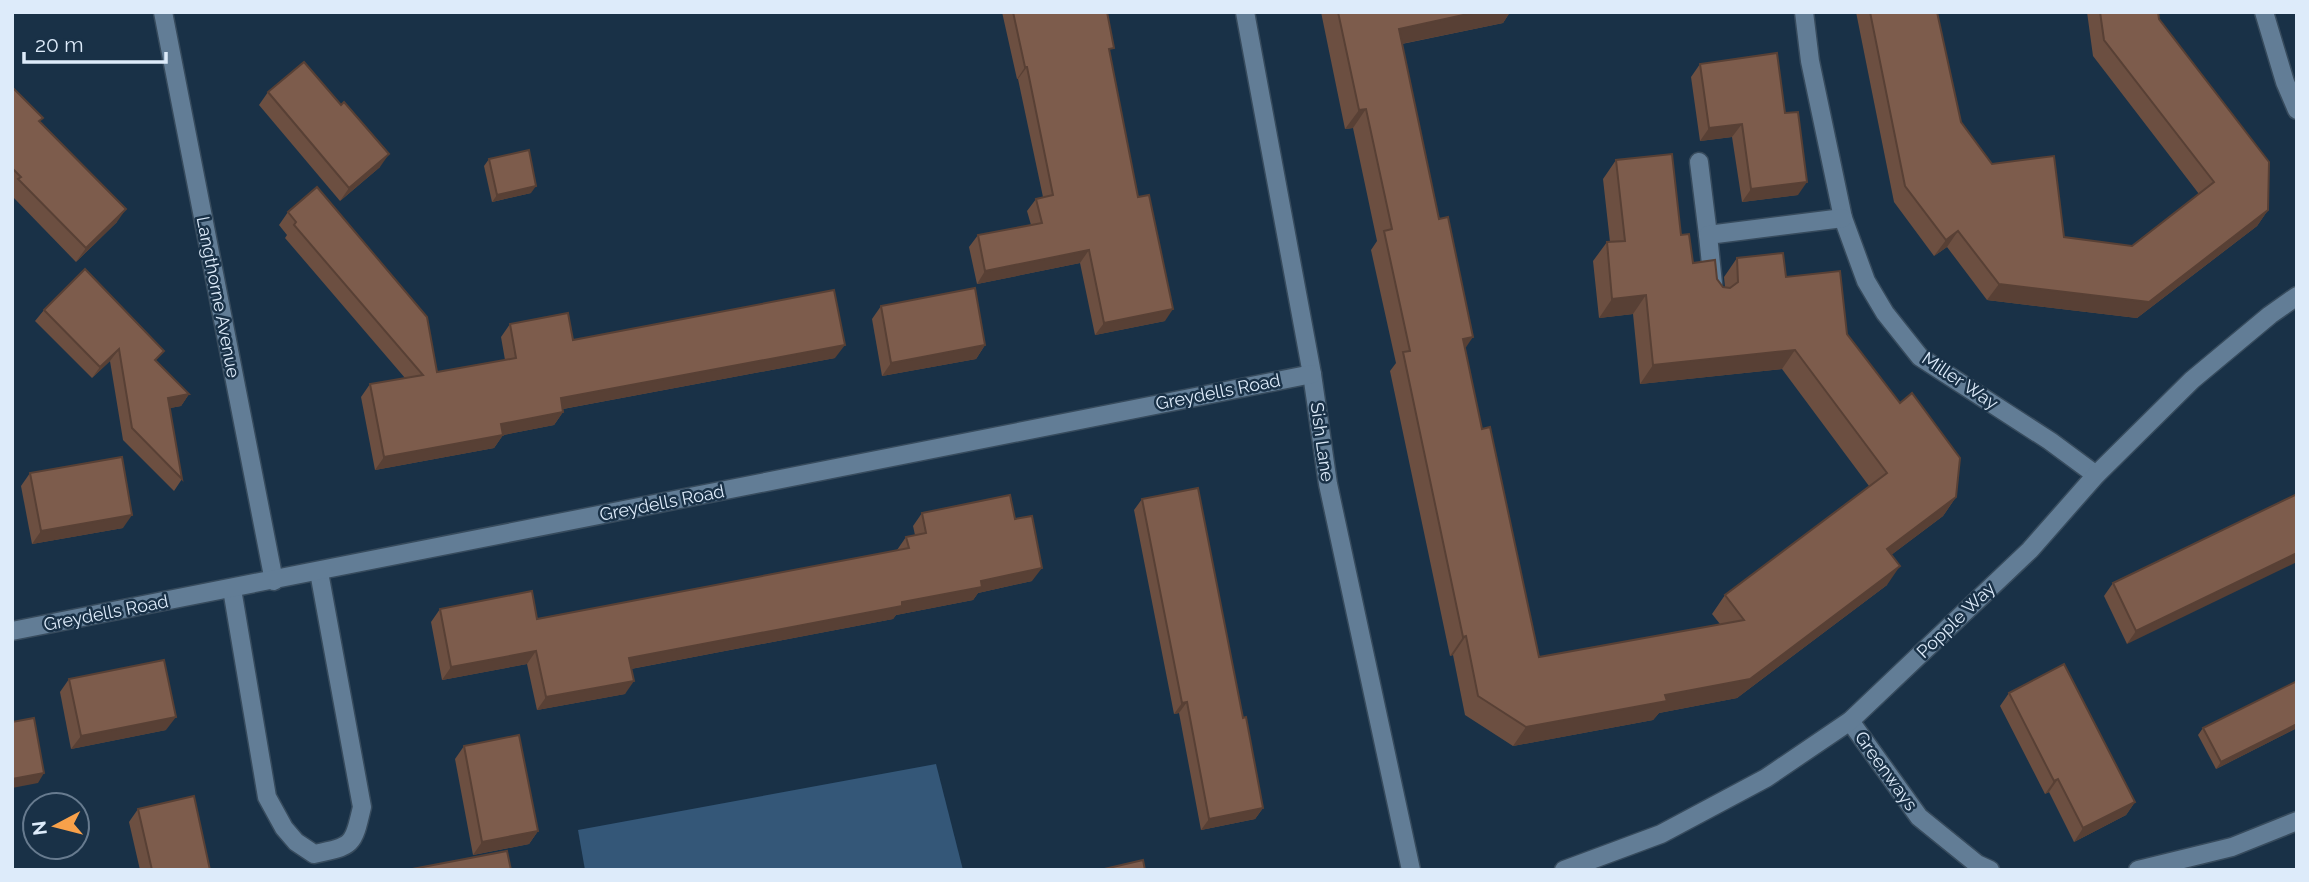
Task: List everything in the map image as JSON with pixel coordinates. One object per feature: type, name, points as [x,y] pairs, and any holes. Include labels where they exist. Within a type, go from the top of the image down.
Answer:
[{"type":"street","name":"Langthorne Avenue","points":[[163,12],[274,581]]},
{"type":"street","name":"Sish Lane","points":[[1245,12],[1312,374],[1328,484],[1411,870]]},
{"type":"street","name":"Miller Way","points":[[1804,12],[1810,61],[1843,218],[1866,281],[1885,313],[1920,357],[2050,441],[2096,475]]},
{"type":"street","points":[[2264,12],[2285,82],[2297,110]]},
{"type":"street","points":[[1699,162],[1715,296]]},
{"type":"street","points":[[1708,235],[1843,218]]},
{"type":"street","name":"Popple Way","points":[[1563,870],[1661,834],[1766,778],[1850,721],[2030,550],[2096,475],[2192,380],[2297,296]]},
{"type":"street","name":"Greydells Road","points":[[12,631],[1312,374]]},
{"type":"street","points":[[232,589],[267,797],[284,828],[296,842],[314,854],[343,848],[355,834],[362,807],[319,572]]},
{"type":"street","name":"Greenways","points":[[1850,721],[1919,817],[1978,864],[1990,870]]},
{"type":"street","points":[[2138,870],[2232,847],[2297,821]]},
{"type":"shaded area","points":[[936,764],[963,870],[585,870],[578,830]]},
{"type":"building","points":[[1013,12],[1107,12],[1114,48],[1109,49],[1138,197],[1149,195],[1173,309],[1104,323],[1089,250],[985,271],[978,235],[1042,223],[1036,199],[1053,195]]},
{"type":"building","points":[[1338,12],[1477,12],[1399,29],[1439,219],[1448,217],[1473,337],[1463,339],[1482,429],[1490,427],[1539,657],[1744,620],[1725,595],[1887,473],[1795,350],[1653,365],[1646,295],[1612,299],[1607,242],[1625,241],[1616,160],[1672,154],[1681,235],[1689,234],[1693,263],[1715,260],[1717,279],[1723,287],[1730,288],[1738,282],[1737,258],[1783,253],[1786,277],[1840,271],[1847,334],[1900,403],[1912,393],[1960,458],[1956,497],[1887,549],[1900,566],[1750,679],[1665,695],[1667,701],[1526,727],[1478,696],[1403,352],[1410,351],[1384,231],[1392,229],[1366,109],[1359,110]]},
{"type":"building","points":[[1870,12],[1937,12],[1961,122],[1992,164],[2054,156],[2064,237],[2132,246],[2214,182],[2104,40],[2100,12],[2158,12],[2159,19],[2269,162],[2268,210],[2149,302],[1999,284],[1958,231],[1946,240],[1905,186]]},
{"type":"building","points":[[1777,53],[1785,113],[1798,112],[1807,182],[1751,189],[1742,124],[1709,128],[1700,64]]},
{"type":"building","points":[[304,62],[341,105],[344,102],[389,154],[349,188],[268,92]]},
{"type":"building","points":[[12,87],[43,118],[39,121],[126,209],[86,248],[18,179],[21,177],[12,168]]},
{"type":"building","points":[[529,150],[536,186],[497,195],[489,159]]},
{"type":"building","points":[[317,187],[427,317],[437,372],[516,358],[510,324],[568,313],[573,340],[834,290],[845,345],[561,398],[563,412],[501,424],[503,435],[384,457],[370,384],[423,375],[294,225],[296,222],[288,212]]},
{"type":"building","points":[[85,269],[164,351],[155,360],[189,394],[168,398],[182,479],[132,428],[119,349],[100,367],[44,310]]},
{"type":"building","points":[[975,288],[985,345],[891,363],[881,306]]},
{"type":"building","points":[[122,457],[132,515],[41,531],[30,473]]},
{"type":"building","points":[[1198,488],[1263,808],[1209,819],[1187,702],[1182,703],[1142,499]]},
{"type":"building","points":[[2297,494],[2297,553],[2136,631],[2113,583]]},
{"type":"building","points":[[1010,495],[1015,519],[1032,516],[1042,568],[981,581],[982,587],[902,602],[902,606],[629,658],[634,681],[546,697],[536,651],[451,667],[440,609],[532,591],[537,619],[909,548],[906,537],[926,533],[922,513]]},
{"type":"building","points":[[164,660],[176,717],[81,736],[69,679]]},
{"type":"building","points":[[2064,664],[2135,802],[2083,828],[2058,779],[2054,781],[2009,693]]},
{"type":"building","points":[[2297,681],[2297,724],[2221,762],[2203,728]]},
{"type":"building","points":[[34,718],[44,773],[12,779],[12,722]]},
{"type":"building","points":[[519,735],[538,831],[482,842],[464,746]]},
{"type":"building","points":[[194,796],[210,870],[152,870],[138,809]]},
{"type":"building","points":[[507,851],[511,870],[407,870]]},
{"type":"building","points":[[1143,860],[1145,870],[1100,870]]}]
